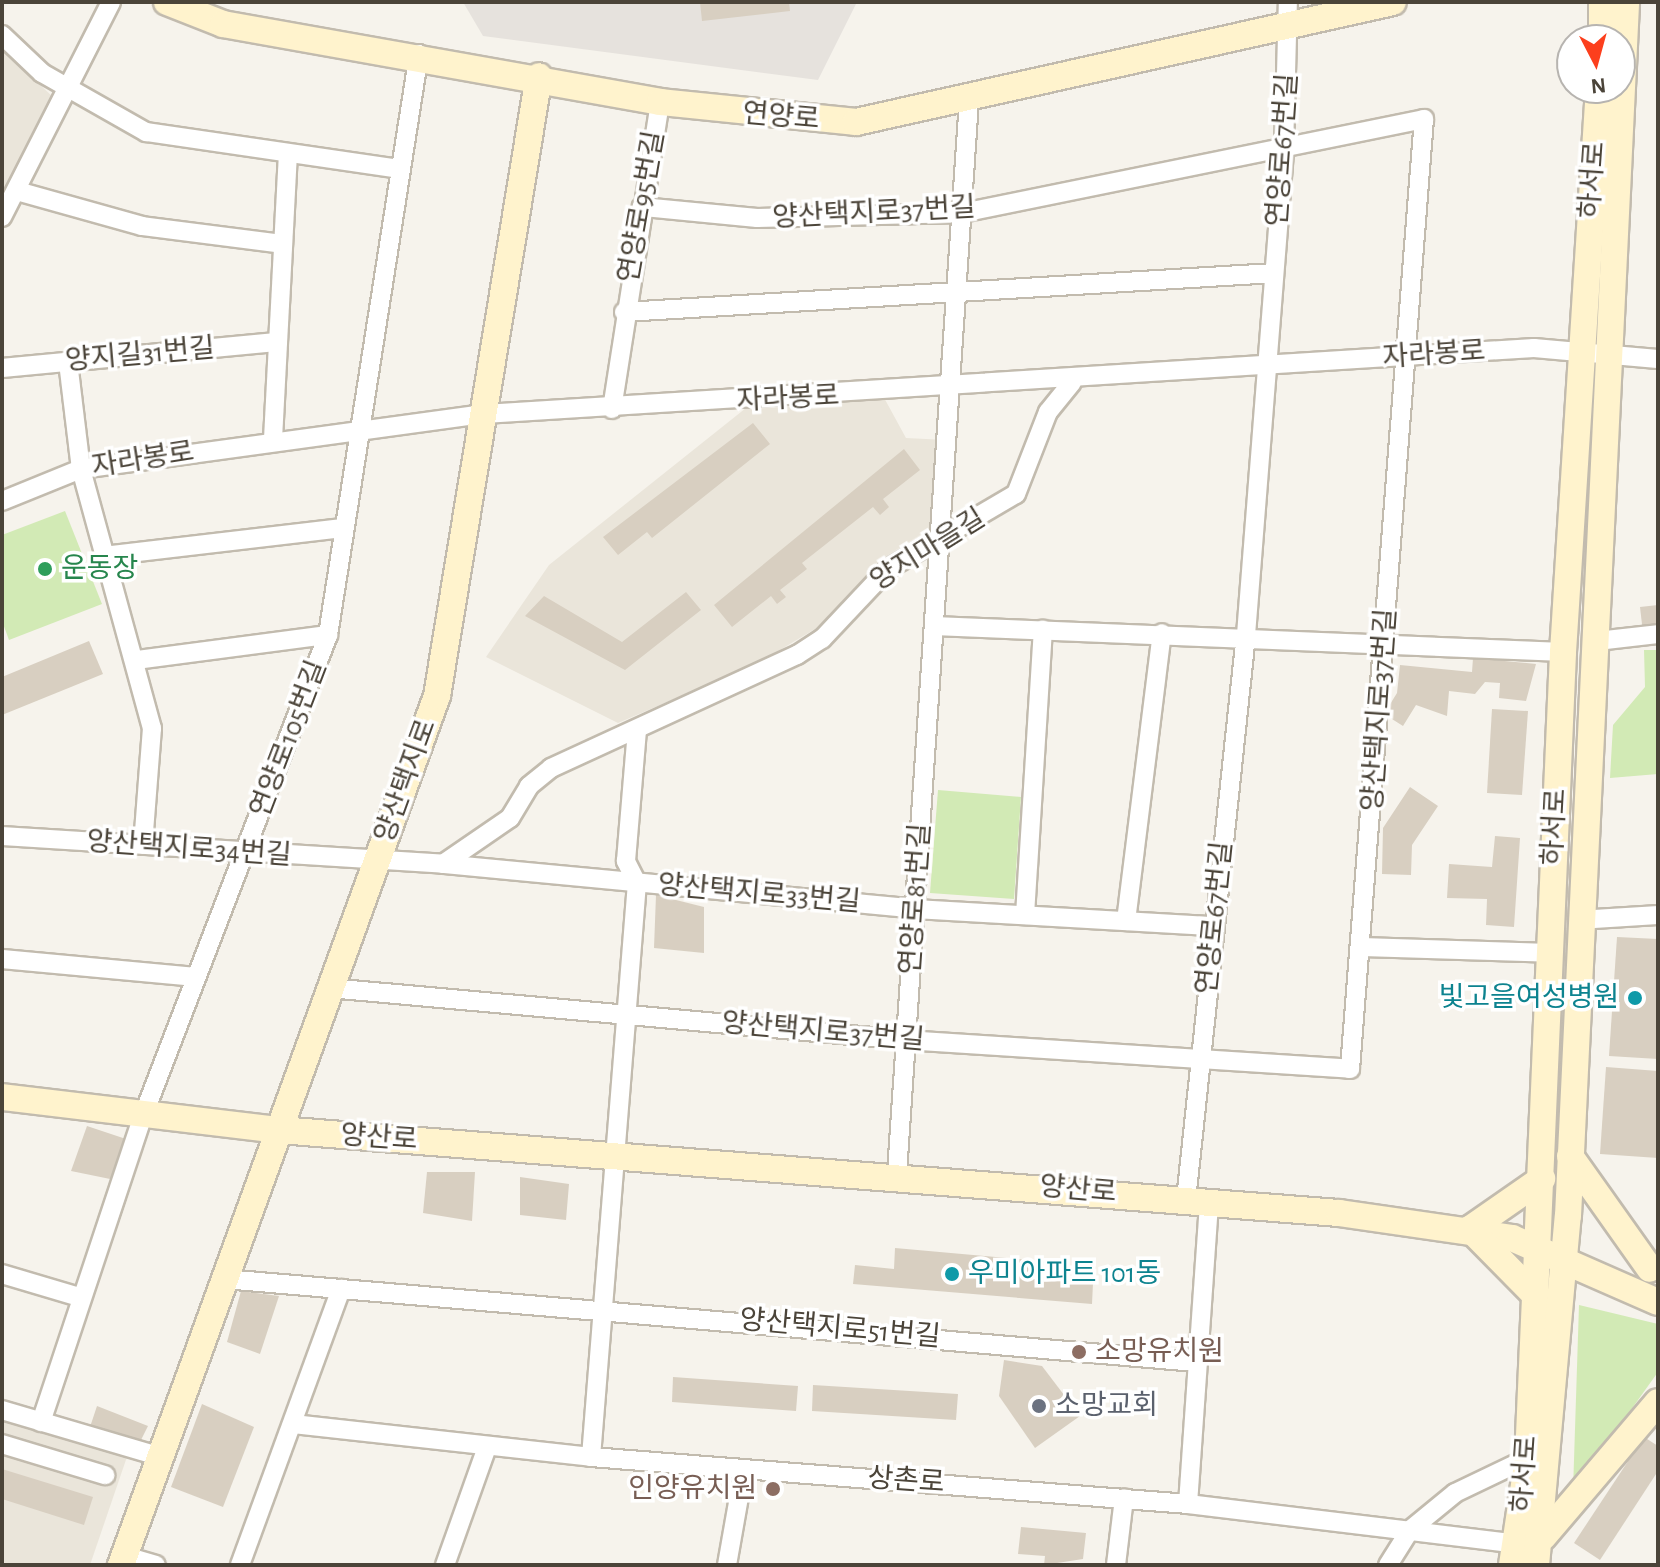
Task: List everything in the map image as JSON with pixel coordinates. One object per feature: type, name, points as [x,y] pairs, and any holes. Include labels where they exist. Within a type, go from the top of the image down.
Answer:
[{"type":"street","points":[[2,217],[111,2]]},
{"type":"street","name":"연양로","points":[[167,2],[223,24],[419,54],[660,102],[856,122],[969,100],[1290,14],[1393,2]]},
{"type":"street","points":[[1602,2],[1602,24]]},
{"type":"street","name":"하서로","points":[[1525,1549],[1563,1256],[1570,1156],[1579,920],[1612,356],[1626,2]]},
{"type":"street","name":"연양로67번길","points":[[1197,1362],[1200,1058],[1246,635],[1284,150],[1290,14]]},
{"type":"street","points":[[2,35],[66,88],[146,132],[228,147],[400,169]]},
{"type":"street","name":"연양로105번길","points":[[143,1116],[328,635],[363,428],[419,54]]},
{"type":"street","name":"양산택지로","points":[[156,1565],[123,1561],[158,1456],[279,1130],[447,658],[539,76]]},
{"type":"street","name":"연양로81번길","points":[[897,1173],[969,100]]},
{"type":"street","name":"연양로95번길","points":[[612,409],[624,312],[660,102]]},
{"type":"street","name":"하서로","points":[[1536,1565],[1525,1549],[1533,1293],[1539,1246],[1563,652],[1598,104]]},
{"type":"street","name":"양산택지로37번길","points":[[329,988],[906,1040],[1350,1069],[1363,947],[1384,644],[1409,357],[1424,119],[1284,150],[962,213],[771,219],[642,207]]},
{"type":"street","points":[[273,439],[288,155]]},
{"type":"street","points":[[17,191],[142,226],[283,244]]},
{"type":"street","points":[[956,296],[1274,273]]},
{"type":"street","name":"연양로95번길","points":[[624,312],[803,307],[956,296]]},
{"type":"street","name":"양지길31번길","points":[[2,368],[278,342]]},
{"type":"street","name":"자라봉로","points":[[2,501],[81,469],[273,439],[484,414],[1072,382],[1409,357],[1582,352],[1658,359]]},
{"type":"street","points":[[68,362],[81,469],[104,556],[137,660],[152,728],[143,845]]},
{"type":"street","name":"양지마을길","points":[[443,864],[510,818],[529,786],[551,768],[811,647],[876,578],[1016,494],[1048,412],[1072,382]]},
{"type":"street","points":[[104,556],[344,528]]},
{"type":"street","points":[[934,626],[1246,635],[1563,652]]},
{"type":"street","points":[[1025,915],[1043,630]]},
{"type":"street","points":[[1126,921],[1162,633]]},
{"type":"street","points":[[1597,641],[1658,634]]},
{"type":"street","name":"연양로105번길","points":[[137,660],[328,635]]},
{"type":"street","points":[[637,729],[626,861],[637,883]]},
{"type":"street","name":"양산택지로34번길","points":[[2,836],[376,862]]},
{"type":"street","name":"양산택지로33번길","points":[[376,862],[443,864],[915,909],[1214,926]]},
{"type":"street","name":"양산택지로33번길","points":[[615,1157],[637,883]]},
{"type":"street","points":[[1579,920],[1658,915]]},
{"type":"street","points":[[1363,947],[1549,953]]},
{"type":"street","points":[[2,959],[195,977]]},
{"type":"street","name":"양산로","points":[[2,1097],[279,1130],[615,1157],[897,1173],[1470,1229],[1539,1246],[1594,1269],[1658,1302]]},
{"type":"street","points":[[41,1422],[79,1297],[143,1116]]},
{"type":"street","points":[[1570,1156],[1654,1270]]},
{"type":"street","points":[[591,1457],[615,1157]]},
{"type":"street","points":[[1533,1293],[1470,1229],[1542,1179]]},
{"type":"street","points":[[1594,1269],[1654,1270]]},
{"type":"street","points":[[2,1274],[79,1297]]},
{"type":"street","name":"양산택지로51번길","points":[[224,1279],[603,1308],[1197,1362]]},
{"type":"street","points":[[240,1565],[341,1289]]},
{"type":"street","points":[[1188,1504],[1197,1362]]},
{"type":"street","points":[[1525,1549],[1658,1402]]},
{"type":"street","points":[[2,1410],[158,1456]]},
{"type":"street","name":"상촌로","points":[[293,1424],[591,1457],[1188,1504],[1410,1530],[1525,1549]]},
{"type":"street","points":[[2,1444],[105,1475]]},
{"type":"street","points":[[445,1565],[487,1447]]},
{"type":"street","points":[[1388,1565],[1410,1530],[1455,1493],[1528,1458]]},
{"type":"street","points":[[727,1565],[744,1469]]},
{"type":"street","points":[[1116,1565],[1124,1498]]},
{"type":"shaded area","points":[[463,2],[857,2],[818,80],[483,36]]},
{"type":"shaded area","points":[[2,49],[53,97],[2,194]]},
{"type":"shaded area","points":[[882,394],[906,438],[946,440],[941,526],[867,575],[820,626],[760,662],[618,723],[486,657],[549,565],[756,400]]},
{"type":"shaded area","points":[[2,1410],[130,1448],[90,1565],[2,1565]]},
{"type":"green space","name":"운동장","points":[[65,511],[102,604],[9,640],[2,621],[2,535]]},
{"type":"green space","points":[[1644,650],[1658,650],[1658,774],[1610,778],[1613,725],[1645,687]]},
{"type":"green space","points":[[938,790],[1021,797],[1014,899],[930,893]]},
{"type":"green space","points":[[1579,1305],[1658,1324],[1658,1372],[1573,1491]]},
{"type":"building","points":[[700,2],[789,2],[790,11],[702,21]]},
{"type":"building","points":[[753,423],[770,444],[652,538],[647,532],[618,555],[603,537]]},
{"type":"building","points":[[904,449],[920,470],[883,499],[889,507],[880,515],[873,507],[802,563],[807,569],[780,590],[786,597],[777,604],[771,596],[732,627],[714,605]]},
{"type":"building","points":[[686,592],[701,610],[625,670],[525,616],[544,596],[622,642]]},
{"type":"building","points":[[1658,605],[1658,631],[1643,633],[1640,607]]},
{"type":"building","points":[[89,641],[103,674],[2,715],[2,677]]},
{"type":"building","points":[[1473,658],[1536,664],[1526,701],[1499,698],[1500,683],[1485,682],[1475,694],[1449,691],[1447,716],[1416,705],[1403,726],[1384,714],[1397,693],[1400,665],[1472,672]]},
{"type":"building","points":[[1492,709],[1528,711],[1522,795],[1487,793]]},
{"type":"building","points":[[1410,787],[1438,806],[1412,845],[1411,875],[1382,874],[1383,828]]},
{"type":"building","points":[[1495,836],[1520,838],[1514,927],[1486,925],[1487,899],[1447,898],[1449,864],[1492,867]]},
{"type":"building","points":[[656,895],[704,907],[704,953],[654,948]]},
{"type":"building","name":"빛고을여성병원","points":[[1617,937],[1658,939],[1658,1059],[1609,1056]]},
{"type":"building","points":[[1606,1067],[1658,1071],[1658,1158],[1600,1154]]},
{"type":"building","points":[[87,1126],[126,1139],[120,1181],[71,1171]]},
{"type":"building","points":[[427,1172],[475,1172],[472,1221],[423,1213]]},
{"type":"building","points":[[520,1177],[569,1184],[566,1220],[520,1215]]},
{"type":"building","name":"우미아파트 101동","points":[[895,1248],[1051,1262],[1049,1279],[1093,1283],[1092,1304],[853,1284],[855,1265],[894,1269]]},
{"type":"building","points":[[241,1291],[279,1296],[260,1354],[227,1342]]},
{"type":"building","name":"소망교회","points":[[1004,1360],[1042,1366],[1080,1416],[1035,1448],[999,1396]]},
{"type":"building","points":[[673,1377],[798,1386],[796,1411],[672,1402]]},
{"type":"building","points":[[813,1385],[958,1394],[956,1420],[812,1411]]},
{"type":"building","points":[[202,1404],[254,1427],[223,1507],[171,1487]]},
{"type":"building","points":[[97,1406],[148,1426],[138,1446],[88,1433]]},
{"type":"building","points":[[1644,1437],[1658,1446],[1658,1471],[1600,1560],[1574,1543]]},
{"type":"building","points":[[2,1469],[93,1497],[84,1525],[2,1499]]},
{"type":"building","points":[[1021,1527],[1086,1533],[1083,1559],[1044,1565],[1045,1556],[1018,1554]]},
{"type":"place","name":"운동장","points":[[45,569]]},
{"type":"place","name":"빛고을여성병원","points":[[1635,998]]},
{"type":"place","name":"우미아파트 101동","points":[[952,1274]]},
{"type":"place","name":"소망유치원","points":[[1079,1352]]},
{"type":"place","name":"소망교회","points":[[1039,1406]]},
{"type":"place","name":"인양유치원","points":[[773,1489]]}]
